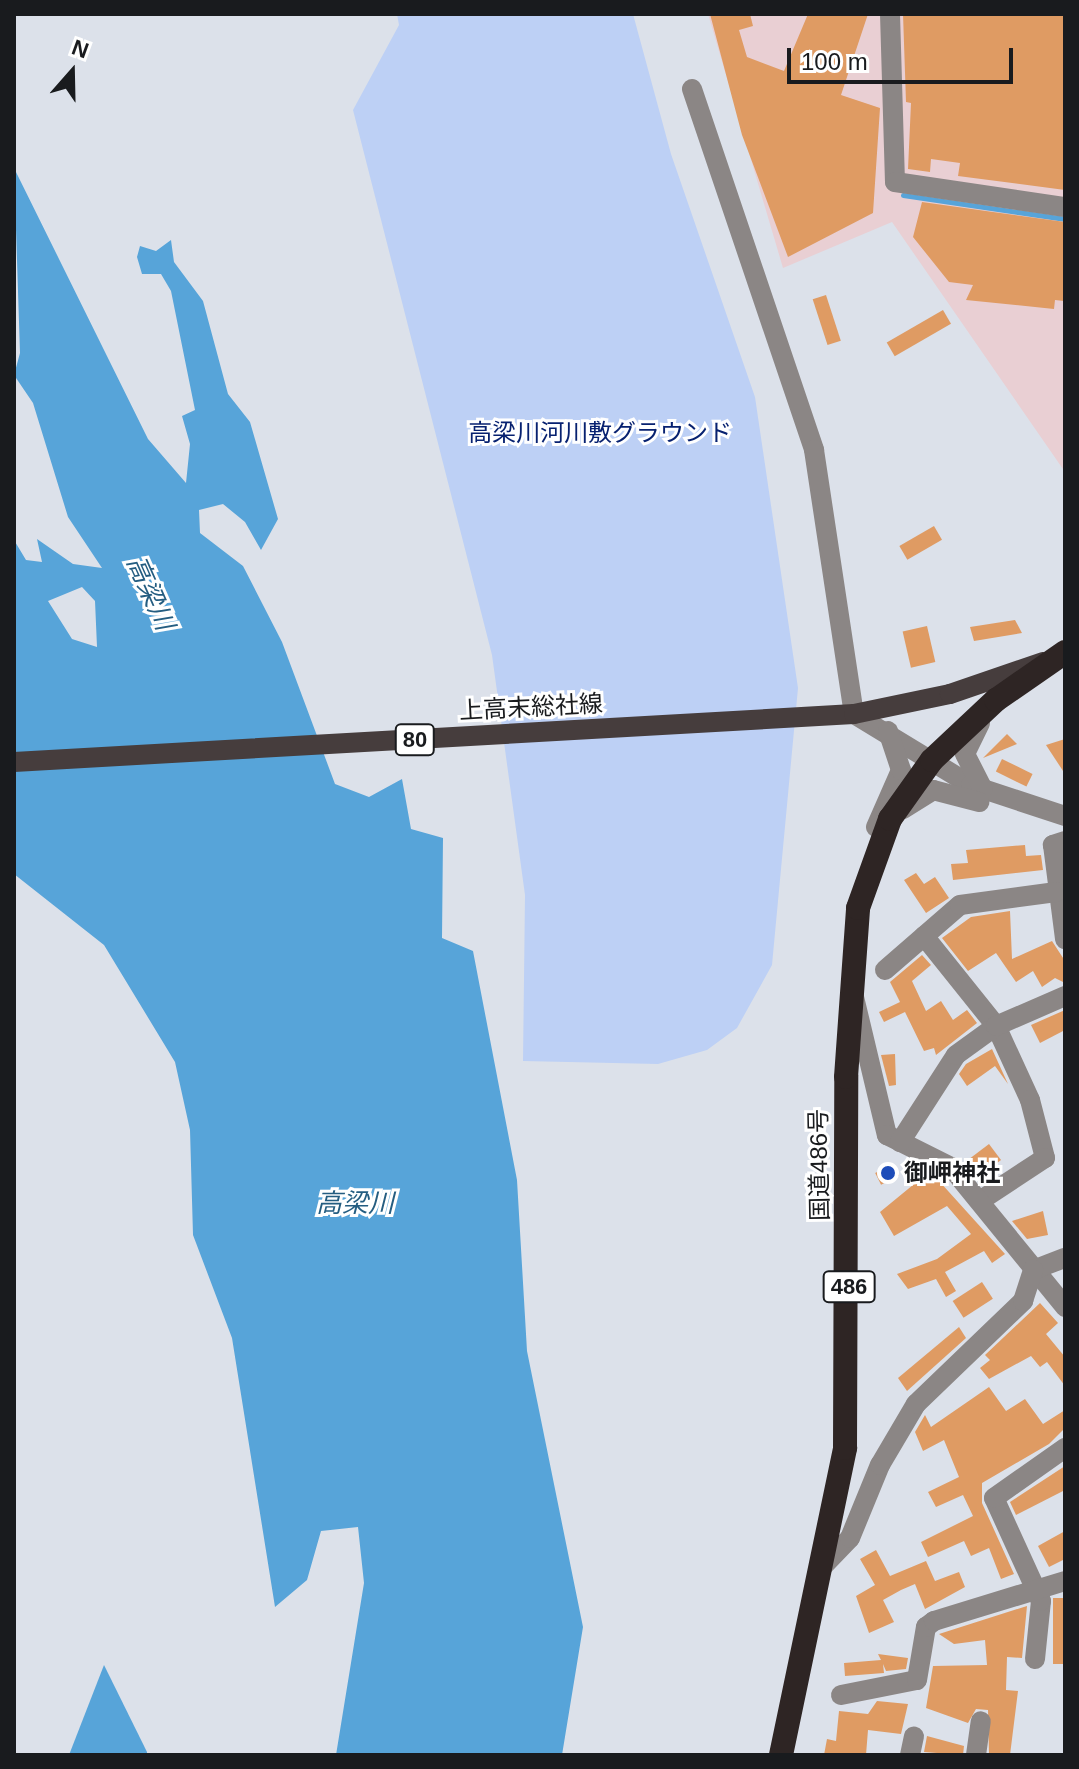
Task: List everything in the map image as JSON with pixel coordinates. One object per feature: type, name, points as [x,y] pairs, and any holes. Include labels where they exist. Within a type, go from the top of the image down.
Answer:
[{"type":"highway","name":"国道486号","points":[[781,1755],[824,1565],[848,1407],[849,993],[854,928],[876,852],[890,819],[932,760],[996,700],[1054,657]]},
{"type":"main road","name":"上高末総社線","points":[[14,762],[817,718],[854,714],[950,694],[1054,657]]},
{"type":"street","points":[[890,14],[895,182],[1065,207]]},
{"type":"street","points":[[692,89],[814,450],[854,714],[886,728],[986,792],[1028,808],[1065,816]]},
{"type":"street","points":[[986,792],[968,765],[966,745],[996,700]]},
{"type":"street","points":[[876,852],[874,830],[901,770],[886,728]]},
{"type":"street","points":[[890,819],[933,790],[999,811],[1028,808]]},
{"type":"street","points":[[1065,841],[1053,845],[1056,892],[1065,939]]},
{"type":"street","points":[[885,970],[960,905],[1056,892]]},
{"type":"street","points":[[924,936],[996,1026],[1030,1100],[1045,1158],[981,1200]]},
{"type":"street","points":[[849,993],[859,1001],[880,1121],[900,1142],[951,1167],[981,1200],[1065,1307]]},
{"type":"street","points":[[900,1142],[956,1055],[996,1026],[1065,996]]},
{"type":"street","points":[[1033,1270],[1065,1258]]},
{"type":"street","points":[[824,1565],[850,1538],[880,1465],[916,1404],[1023,1301],[1033,1270]]},
{"type":"street","points":[[1035,1659],[1036,1589],[994,1498],[1065,1448]]},
{"type":"street","points":[[841,1695],[917,1680],[929,1624],[1065,1581]]},
{"type":"street","points":[[976,1755],[981,1721]]},
{"type":"shaded area","points":[[708,14],[1065,14],[1065,472],[892,222],[783,268]]},
{"type":"green space","name":"高梁川河川敷グラウンド","points":[[397,14],[633,14],[671,154],[755,397],[798,688],[772,965],[737,1028],[707,1050],[658,1064],[523,1061],[525,895],[492,655],[353,110],[399,25]]},
{"type":"water","name":"高梁川","points":[[14,168],[148,439],[186,483],[190,444],[182,416],[195,410],[171,291],[161,274],[142,274],[137,257],[140,246],[156,251],[171,240],[174,262],[203,301],[228,394],[250,422],[278,519],[261,550],[245,522],[223,504],[199,510],[200,533],[243,566],[282,642],[335,784],[369,797],[402,779],[411,829],[443,838],[442,938],[473,951],[517,1180],[527,1351],[583,1627],[562,1755],[336,1755],[364,1583],[358,1527],[321,1531],[307,1580],[275,1607],[232,1338],[193,1235],[190,1130],[175,1062],[104,945],[14,874],[14,540],[26,560],[42,562],[37,539],[73,564],[102,568],[68,517],[33,403],[14,375],[20,353]],"holes":[[[82,587],[95,601],[97,647],[72,639],[48,601]]]},
{"type":"water","points":[[104,1665],[147,1752],[147,1755],[69,1755]]},
{"type":"building","points":[[710,14],[750,14],[753,26],[739,30],[747,57],[784,71],[808,14],[868,14],[841,95],[880,108],[873,213],[788,257],[742,135]]},
{"type":"building","points":[[903,14],[1065,14],[1065,190],[958,176],[960,163],[931,159],[930,172],[908,169],[911,103],[906,102]]},
{"type":"building","points":[[922,202],[1065,222],[1064,301],[1055,300],[1054,309],[966,300],[973,285],[949,282],[913,237]]},
{"type":"building","points":[[826,295],[841,341],[828,345],[813,299]]},
{"type":"building","points":[[943,310],[951,324],[895,356],[887,342]]},
{"type":"building","points":[[934,526],[942,540],[907,560],[899,546]]},
{"type":"building","points":[[1015,620],[1022,633],[974,641],[970,627]]},
{"type":"building","points":[[927,626],[935,662],[911,668],[903,632]]},
{"type":"building","points":[[1007,734],[1017,744],[983,758]]},
{"type":"building","points":[[1065,739],[1065,774],[1046,745]]},
{"type":"building","points":[[1002,759],[1033,774],[1026,786],[996,772]]},
{"type":"building","points":[[1025,845],[1026,856],[1041,855],[1043,870],[953,880],[951,864],[968,863],[966,850]]},
{"type":"building","points":[[916,873],[924,884],[935,877],[949,898],[926,913],[904,880]]},
{"type":"building","points":[[1010,911],[1012,959],[1052,941],[1065,961],[1065,983],[1055,978],[1042,987],[1033,971],[1016,982],[996,953],[968,971],[942,938],[971,917]]},
{"type":"building","points":[[922,955],[931,965],[912,981],[926,1011],[941,1001],[953,1020],[967,1010],[977,1023],[936,1055],[934,1048],[924,1051],[905,1012],[884,1022],[879,1012],[900,1002],[890,982]]},
{"type":"building","points":[[1065,1010],[1065,1030],[1040,1043],[1031,1025]]},
{"type":"building","points":[[992,1049],[1008,1084],[995,1066],[967,1086],[959,1074],[966,1064]]},
{"type":"building","points":[[895,1054],[896,1085],[889,1086],[881,1055]]},
{"type":"building","points":[[989,1144],[1001,1160],[976,1179],[964,1163]]},
{"type":"building","points":[[893,1164],[899,1176],[881,1185],[875,1173]]},
{"type":"building","points":[[930,1171],[1005,1254],[992,1263],[984,1251],[945,1272],[956,1291],[946,1297],[936,1279],[908,1289],[897,1274],[937,1259],[971,1234],[947,1206],[894,1236],[880,1212]]},
{"type":"building","points":[[1043,1211],[1048,1235],[1027,1239],[1012,1221]]},
{"type":"building","points":[[982,1282],[993,1299],[964,1318],[953,1301]]},
{"type":"building","points":[[1040,1303],[1058,1323],[1046,1334],[1065,1357],[1065,1386],[1047,1362],[1040,1367],[1031,1356],[989,1379],[980,1368],[990,1360],[985,1355]]},
{"type":"building","points":[[959,1327],[966,1338],[907,1391],[898,1378]]},
{"type":"building","points":[[989,1387],[1006,1411],[1025,1399],[1043,1424],[1065,1410],[1065,1428],[1049,1444],[982,1483],[982,1503],[1014,1574],[1001,1579],[989,1548],[971,1556],[964,1541],[928,1557],[921,1542],[973,1516],[963,1495],[936,1507],[928,1492],[959,1477],[944,1440],[923,1451],[915,1432],[925,1415],[931,1427]]},
{"type":"building","points":[[1065,1466],[1065,1490],[1016,1515],[1010,1502]]},
{"type":"building","points":[[1065,1531],[1065,1559],[1049,1567],[1038,1546]]},
{"type":"building","points":[[876,1550],[890,1576],[926,1561],[935,1581],[959,1572],[965,1587],[925,1609],[915,1584],[901,1590],[883,1600],[894,1622],[869,1633],[856,1596],[875,1585],[860,1559]]},
{"type":"building","points":[[1053,1598],[1065,1598],[1065,1664],[1053,1664]]},
{"type":"building","points":[[1027,1606],[1022,1658],[1007,1657],[1006,1690],[1018,1691],[1010,1755],[989,1755],[988,1710],[976,1709],[968,1723],[926,1708],[933,1666],[987,1665],[985,1640],[954,1644],[939,1634]]},
{"type":"building","points":[[878,1654],[908,1658],[906,1669],[886,1671],[883,1664],[884,1673],[845,1676],[844,1663],[881,1660]]},
{"type":"building","points":[[877,1701],[908,1704],[901,1734],[868,1730],[866,1755],[824,1755],[827,1739],[836,1741],[839,1711],[868,1714]]},
{"type":"building","points":[[927,1736],[964,1746],[963,1755],[924,1752]]},
{"type":"waterway","points":[[903,195],[1065,219]]},
{"type":"place","name":"御岬神社","points":[[888,1173]]}]
